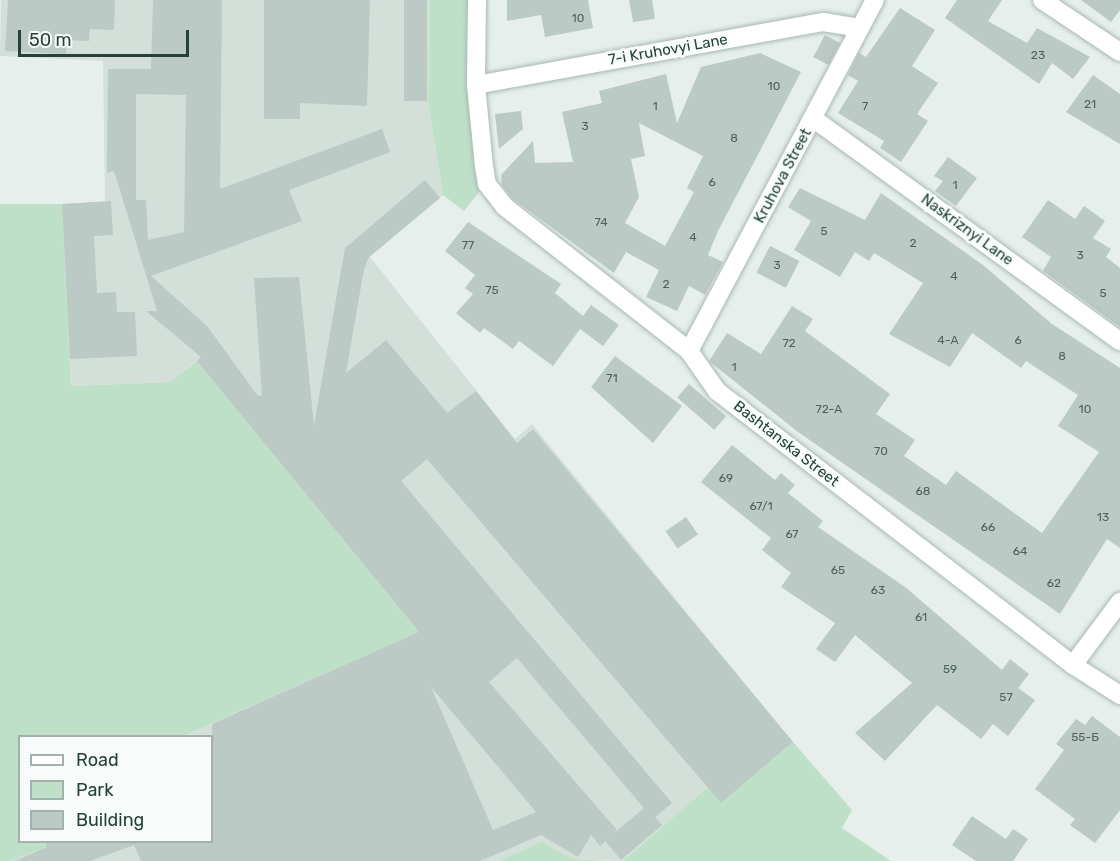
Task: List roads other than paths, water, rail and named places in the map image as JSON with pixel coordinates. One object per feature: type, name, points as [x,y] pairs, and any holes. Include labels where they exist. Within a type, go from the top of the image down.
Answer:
[{"type":"street","name":"Bashtanska Street","points":[[477,0],[476,85],[484,166],[487,184],[505,207],[689,351],[717,391],[1072,665],[1120,695]]},
{"type":"street","name":"Kruhova Street","points":[[689,351],[814,119],[875,0]]},
{"type":"street","points":[[1042,0],[1120,52]]},
{"type":"street","name":"7-i Kruhovyi Lane","points":[[476,85],[823,22],[860,28]]},
{"type":"street","name":"Naskriznyi Lane","points":[[814,119],[1120,341]]},
{"type":"street","points":[[1072,665],[1120,602]]}]
